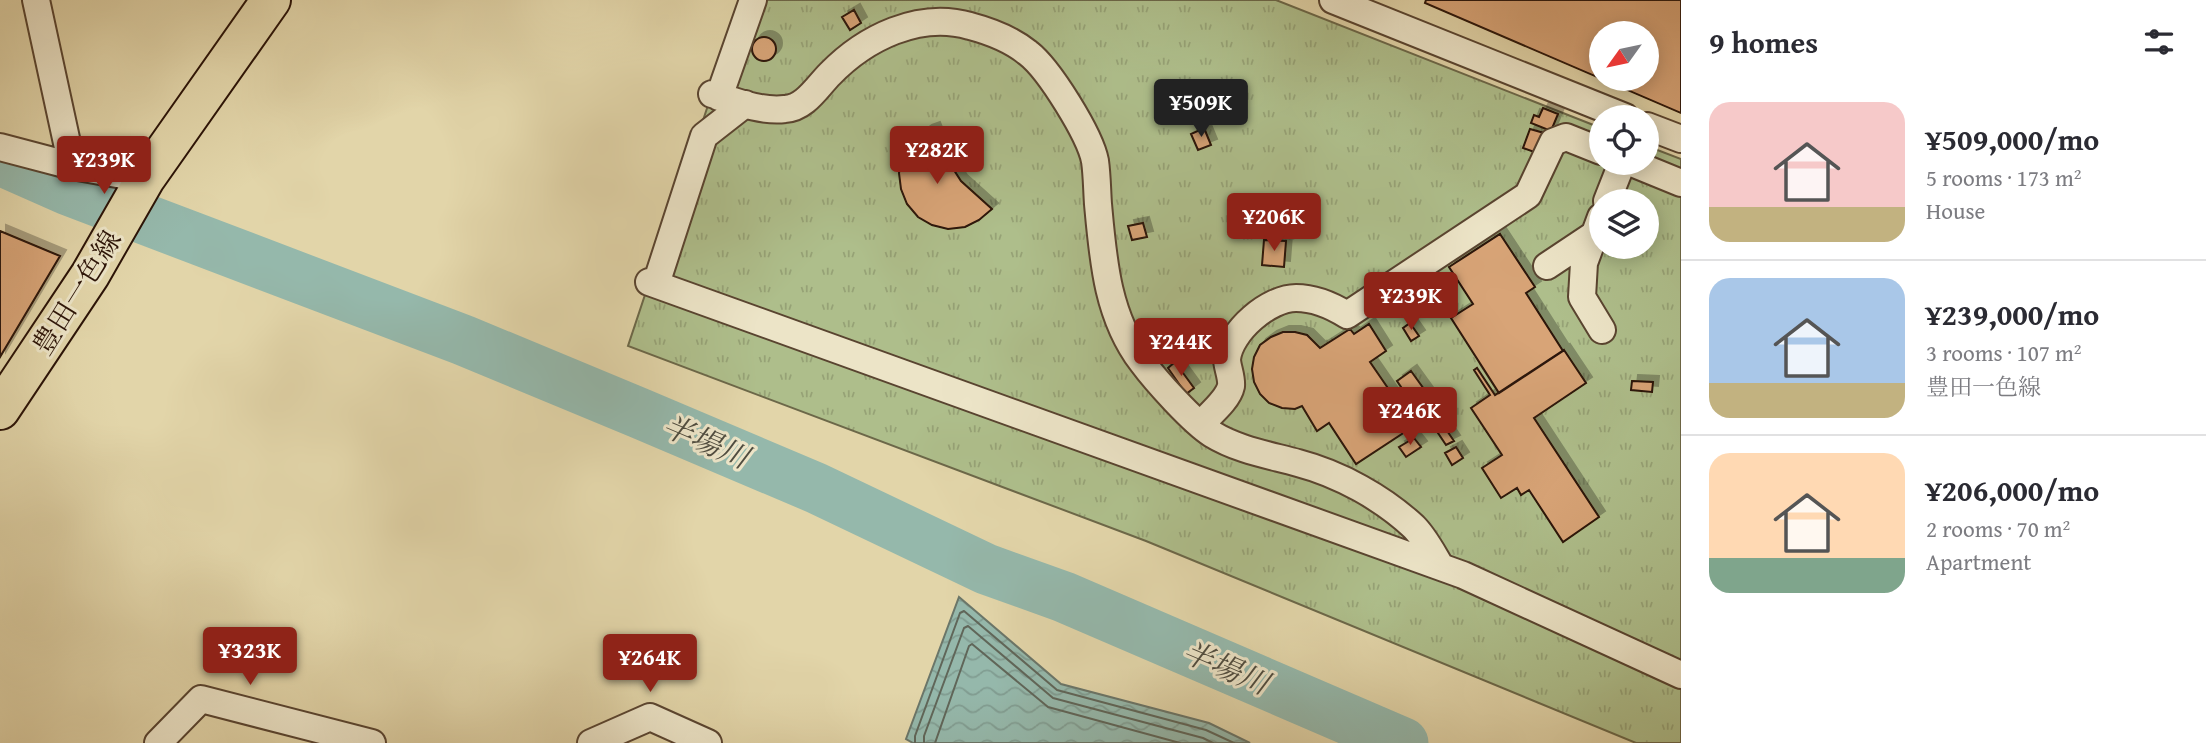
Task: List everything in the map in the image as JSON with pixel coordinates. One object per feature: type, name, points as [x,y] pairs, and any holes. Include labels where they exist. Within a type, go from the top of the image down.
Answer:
[{"type":"main road","name":"豊田一色線","points":[[0,410],[90,275],[145,179],[271,0]]},
{"type":"street","points":[[36,0],[72,166]]},
{"type":"street","points":[[753,0],[725,98],[704,136],[652,283],[1178,470],[1463,575],[1681,676]]},
{"type":"street","points":[[1333,0],[1595,105]]},
{"type":"street","points":[[725,98],[786,110],[806,101],[831,73],[858,50],[888,32],[915,24],[967,25],[997,35],[1029,53],[1078,119],[1095,159],[1102,248],[1109,291],[1118,321],[1141,361],[1210,433],[1235,446],[1310,466],[1355,485],[1416,529],[1441,567]]},
{"type":"street","points":[[1659,131],[1681,139]]},
{"type":"street","points":[[1201,424],[1231,387],[1227,358],[1240,329],[1266,308],[1294,298],[1328,303],[1347,315],[1528,195],[1553,142],[1566,136],[1589,145]]},
{"type":"street","points":[[0,147],[72,166],[145,179]]},
{"type":"street","points":[[1659,174],[1681,183]]},
{"type":"street","points":[[1547,266],[1589,232]]},
{"type":"street","points":[[1589,249],[1584,263],[1582,296],[1602,330]]},
{"type":"street","points":[[158,743],[201,699],[372,743]]},
{"type":"street","points":[[591,743],[650,717],[708,743]]},
{"type":"green space","points":[[743,0],[1276,0],[1589,123],[1589,175],[1659,175],[1659,151],[1681,159],[1681,743],[1636,743],[1146,541],[628,346]]},
{"type":"water","points":[[959,597],[1061,684],[1209,723],[1250,743],[913,743],[906,739]]},
{"type":"building","points":[[1426,0],[1681,0],[1681,113],[1630,91],[1659,91],[1659,21],[1589,21],[1589,74],[1425,3]]},
{"type":"building","points":[[854,10],[861,23],[850,30],[842,17]]},
{"type":"building","points":[[764,37],[772,41],[776,49],[772,57],[764,61],[756,57],[752,49],[756,41]]},
{"type":"building","points":[[1543,108],[1558,114],[1551,131],[1531,123],[1534,115],[1539,117]]},
{"type":"building","points":[[934,128],[945,156],[961,181],[992,209],[965,227],[948,229],[932,225],[918,217],[907,204],[901,189],[899,173],[902,157],[912,142]]},
{"type":"building","points":[[1204,128],[1211,145],[1198,150],[1191,134]]},
{"type":"building","points":[[1530,129],[1544,133],[1537,153],[1523,148]]},
{"type":"building","points":[[1143,223],[1147,237],[1132,240],[1128,226]]},
{"type":"building","points":[[0,231],[60,256],[0,357]]},
{"type":"building","points":[[1500,234],[1535,287],[1526,293],[1563,351],[1499,393],[1451,318],[1473,304],[1449,267]]},
{"type":"building","points":[[1264,240],[1286,241],[1284,267],[1262,265]]},
{"type":"building","points":[[1410,323],[1419,336],[1411,341],[1403,328]]},
{"type":"building","points":[[1369,324],[1386,351],[1370,362],[1414,426],[1356,464],[1329,423],[1317,431],[1302,406],[1295,409],[1282,408],[1269,403],[1254,382],[1252,369],[1260,345],[1283,332],[1307,335],[1320,348],[1350,329],[1354,334]]},
{"type":"building","points":[[1564,350],[1586,383],[1534,418],[1599,517],[1563,542],[1529,490],[1521,495],[1517,488],[1501,498],[1482,468],[1502,455],[1471,408],[1490,395],[1474,370],[1477,368],[1495,395]]},
{"type":"building","points":[[1175,362],[1194,388],[1186,394],[1168,368]]},
{"type":"building","points":[[1411,371],[1429,396],[1414,406],[1397,381]]},
{"type":"building","points":[[1632,381],[1653,382],[1652,392],[1631,390]]},
{"type":"building","points":[[1443,425],[1454,441],[1446,445],[1436,430]]},
{"type":"building","points":[[1414,438],[1421,447],[1406,457],[1399,447]]},
{"type":"building","points":[[1456,447],[1463,458],[1452,465],[1445,453]]},
{"type":"waterway","name":"半場川","points":[[0,160],[68,190],[463,340],[639,413],[816,488],[986,569],[1064,597],[1403,743]]}]
